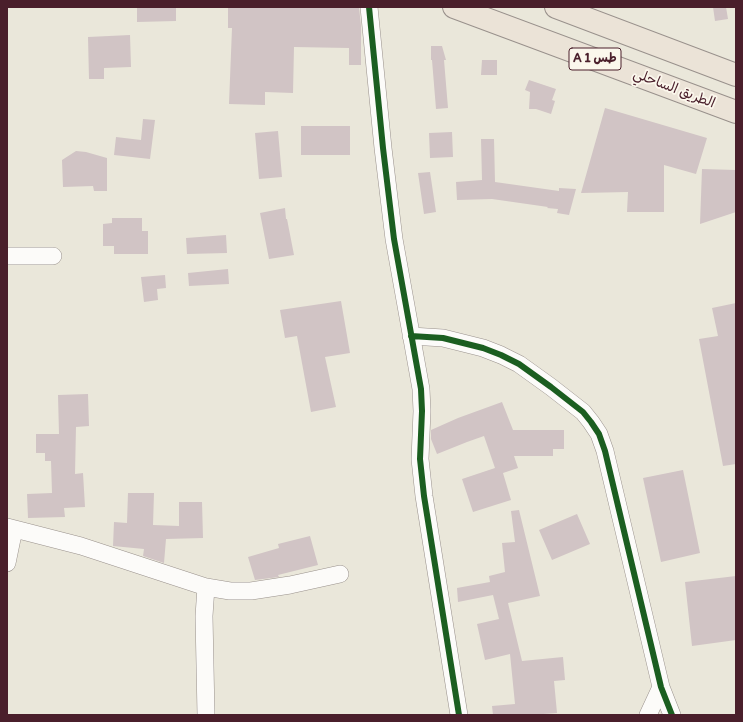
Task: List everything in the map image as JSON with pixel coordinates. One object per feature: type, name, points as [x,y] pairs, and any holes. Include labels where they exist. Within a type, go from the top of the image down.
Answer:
[{"type":"highway","name":"الطريق الساحلي","points":[[454,7],[736,112]]},
{"type":"highway","name":"A 1 طس","points":[[556,7],[736,75]]},
{"type":"street","points":[[369,7],[380,125],[393,231],[421,389],[422,411],[420,459],[424,496],[459,715]]},
{"type":"street","points":[[7,256],[53,256]]},
{"type":"street","points":[[411,336],[443,338],[482,348],[501,355],[519,364],[551,387],[583,412],[592,422],[606,451],[661,687],[672,715]]},
{"type":"street","points":[[7,563],[10,528],[81,546],[206,587],[230,591],[251,591],[290,585],[340,574]]},
{"type":"street","points":[[206,587],[204,616],[206,715]]},
{"type":"street","points":[[648,715],[661,687]]},
{"type":"building","points":[[137,7],[176,7],[176,21],[137,22]]},
{"type":"building","points":[[228,7],[359,7],[361,26],[361,65],[349,65],[349,48],[294,47],[293,93],[265,92],[265,105],[229,104],[232,28],[228,28]]},
{"type":"building","points":[[713,7],[726,7],[728,19],[715,21]]},
{"type":"building","points":[[130,35],[131,67],[104,68],[104,79],[89,79],[88,37]]},
{"type":"building","points":[[431,46],[442,46],[446,60],[444,60],[448,108],[436,109]]},
{"type":"building","points":[[482,60],[497,60],[497,75],[481,75]]},
{"type":"building","points":[[529,80],[556,89],[552,100],[555,101],[551,114],[536,109],[529,109],[530,92],[525,90]]},
{"type":"building","points":[[605,108],[707,138],[696,174],[664,165],[664,212],[627,212],[628,192],[581,193]]},
{"type":"building","points":[[143,119],[155,120],[150,159],[114,155],[116,137],[141,140]]},
{"type":"building","points":[[301,126],[350,126],[350,155],[301,155]]},
{"type":"building","points":[[278,131],[282,177],[259,179],[255,133]]},
{"type":"building","points":[[452,132],[453,157],[430,158],[429,133]]},
{"type":"building","points":[[481,139],[494,139],[495,182],[559,191],[559,188],[576,189],[569,215],[557,213],[558,209],[492,199],[457,200],[456,182],[482,180]]},
{"type":"building","points":[[76,151],[86,152],[107,158],[107,191],[94,191],[93,186],[63,187],[62,160]]},
{"type":"building","points":[[702,169],[736,170],[736,212],[700,224]]},
{"type":"building","points":[[430,172],[436,212],[424,214],[418,173]]},
{"type":"building","points":[[285,208],[294,255],[269,259],[260,213]]},
{"type":"building","points":[[112,218],[142,218],[142,231],[148,231],[148,254],[114,254],[114,246],[103,246],[103,224],[112,223]]},
{"type":"building","points":[[226,235],[227,253],[187,254],[186,238]]},
{"type":"building","points":[[228,269],[229,284],[189,286],[188,273]]},
{"type":"building","points":[[165,275],[166,288],[157,289],[158,300],[144,302],[141,277]]},
{"type":"building","points":[[341,301],[350,353],[325,357],[336,407],[311,412],[297,336],[285,338],[280,310]]},
{"type":"building","points":[[736,303],[736,464],[723,466],[699,339],[718,336],[712,308]]},
{"type":"building","points":[[88,394],[89,426],[76,427],[75,474],[83,473],[85,507],[64,508],[65,517],[28,518],[27,494],[52,493],[51,461],[45,461],[45,453],[36,453],[36,434],[59,434],[58,395]]},
{"type":"building","points":[[502,402],[513,430],[564,430],[564,449],[553,449],[553,456],[514,456],[518,468],[503,473],[511,500],[473,512],[462,479],[495,468],[484,436],[437,454],[431,439],[431,430],[458,418]]},
{"type":"building","points":[[683,470],[700,553],[661,562],[643,478]]},
{"type":"building","points":[[128,493],[154,493],[153,525],[179,526],[179,502],[202,502],[203,538],[166,539],[164,563],[143,556],[144,549],[113,546],[114,522],[127,523]]},
{"type":"building","points":[[519,510],[540,596],[508,603],[522,661],[563,657],[565,680],[554,681],[557,713],[493,715],[492,706],[515,704],[510,654],[485,660],[477,624],[499,619],[493,595],[458,602],[457,588],[490,582],[489,576],[505,572],[502,543],[515,542],[511,511]]},
{"type":"building","points":[[577,514],[590,544],[552,560],[539,530]]},
{"type":"building","points":[[310,536],[318,565],[278,575],[279,577],[255,580],[248,557],[279,548],[278,544]]},
{"type":"building","points":[[736,576],[736,640],[692,646],[685,582]]},
{"type":"cycle path","points":[[369,7],[394,239],[421,389],[422,411],[420,459],[424,496],[459,715]]},
{"type":"cycle path","points":[[411,336],[443,338],[483,348],[501,355],[519,364],[551,387],[583,412],[591,422],[599,434],[605,451],[661,687],[672,715]]}]
